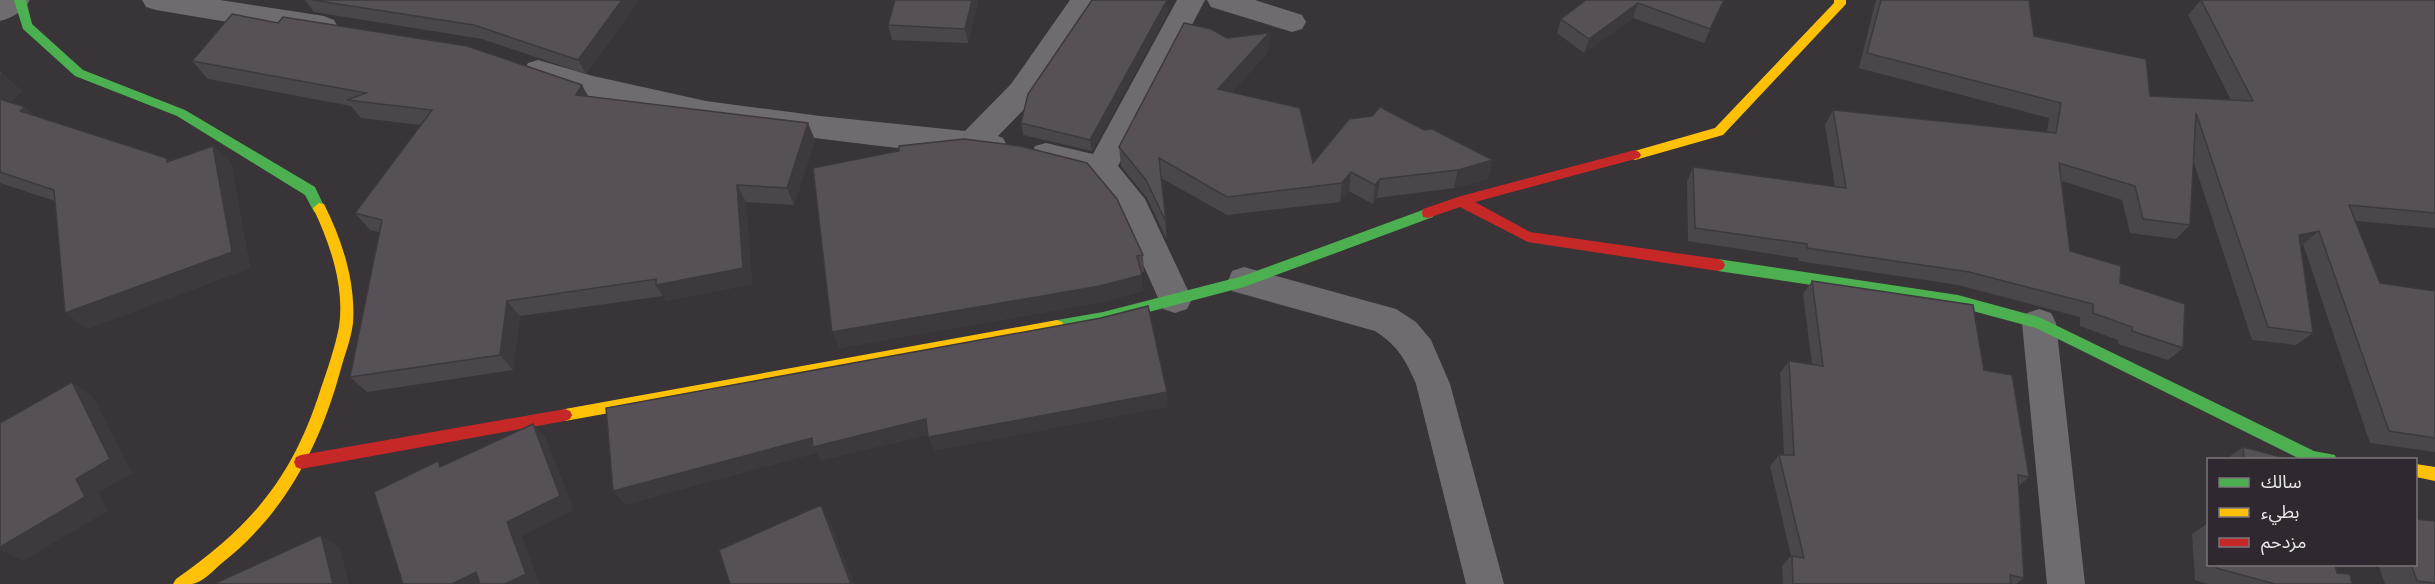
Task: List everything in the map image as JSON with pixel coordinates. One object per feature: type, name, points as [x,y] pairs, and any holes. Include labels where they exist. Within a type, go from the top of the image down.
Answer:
[{"type":"street","points":[[0,11],[18,0],[27,26],[79,74],[181,113],[310,191],[334,235],[342,278],[346,323],[329,387],[301,462],[259,519],[218,558],[181,584]]},
{"type":"street","points":[[156,0],[354,32]]},
{"type":"street","points":[[972,144],[1022,92],[1085,0]]},
{"type":"street","points":[[1101,168],[1191,0]]},
{"type":"street","points":[[1221,0],[1292,22]]},
{"type":"street","points":[[301,462],[1103,318],[1244,281],[1461,201],[1719,132],[1840,4],[1840,0]]},
{"type":"street","points":[[513,63],[596,91],[741,117],[1024,149],[1101,168],[1134,208],[1175,299]]},
{"type":"street","points":[[1461,201],[1528,237],[1958,301],[2039,323],[2316,458]]},
{"type":"street","points":[[1244,281],[1384,320],[1404,332],[1419,350],[1433,384],[1485,584]]},
{"type":"street","points":[[2039,323],[2066,584]]},
{"type":"street","points":[[2417,471],[2435,474]]},
{"type":"building","points":[[312,0],[622,0],[578,60],[474,25]]},
{"type":"building","points":[[895,0],[972,0],[965,29],[888,25]]},
{"type":"building","points":[[1092,0],[1167,0],[1090,140],[1021,123],[1028,94]]},
{"type":"building","points":[[1586,0],[1724,0],[1710,29],[1638,3],[1589,39],[1561,19]]},
{"type":"building","points":[[1881,0],[2029,0],[2034,36],[2146,59],[2150,96],[2253,101],[2201,0],[2435,0],[2435,213],[2349,205],[2380,283],[2435,291],[2435,438],[2389,431],[2319,231],[2299,235],[2313,333],[2268,327],[2196,113],[2190,225],[2143,219],[2135,186],[2059,163],[2070,251],[2121,266],[2120,283],[2185,304],[2183,348],[2132,331],[2132,327],[2093,313],[2093,304],[1969,272],[1807,248],[1807,244],[1695,228],[1693,167],[1846,188],[1833,110],[2056,133],[2061,103],[1867,53]]},
{"type":"building","points":[[232,14],[278,23],[283,17],[467,46],[582,85],[576,95],[808,123],[787,188],[737,185],[743,268],[656,285],[656,279],[507,301],[500,355],[350,377],[382,220],[355,213],[432,110],[347,100],[366,93],[192,61]]},
{"type":"building","points":[[1184,23],[1211,29],[1227,38],[1269,33],[1218,89],[1300,108],[1313,163],[1349,119],[1372,116],[1380,107],[1424,130],[1432,129],[1493,160],[1458,170],[1380,179],[1375,185],[1351,172],[1342,183],[1227,197],[1159,158],[1166,222],[1146,180],[1119,147]]},
{"type":"building","points":[[0,99],[25,107],[20,111],[166,158],[167,162],[213,146],[232,252],[65,313],[54,190],[0,172]]},
{"type":"building","points":[[964,139],[1020,146],[1087,163],[1117,199],[1143,255],[1137,256],[1142,275],[1100,286],[832,332],[813,168],[899,151],[899,146]]},
{"type":"building","points":[[1812,281],[1973,305],[1984,370],[2012,375],[2029,477],[2018,475],[2024,578],[2010,575],[2011,584],[1793,584],[1792,556],[1804,558],[1779,455],[1794,455],[1789,361],[1823,366]]},
{"type":"building","points":[[1148,306],[1167,392],[928,437],[926,419],[813,447],[812,438],[613,491],[606,408],[1101,318]]},
{"type":"building","points":[[72,382],[110,459],[76,479],[85,497],[0,547],[0,423]]},
{"type":"building","points":[[533,424],[560,496],[507,522],[526,574],[505,584],[480,584],[476,572],[452,584],[403,584],[374,492],[438,461],[440,467]]},
{"type":"building","points":[[2243,447],[2285,458],[2244,458]]},
{"type":"building","points":[[821,505],[851,584],[730,584],[719,550]]},
{"type":"building","points":[[2417,519],[2435,521],[2435,583],[2417,581],[2412,566],[2417,566]]},
{"type":"building","points":[[321,535],[333,584],[214,584]]},
{"type":"building","points":[[2216,566],[2335,566],[2337,573],[2350,574],[2352,584],[2275,584],[2216,568]]},
{"type":"traffic: fast","points":[[20,0],[27,26],[79,73],[181,113],[310,191],[319,208]]},
{"type":"traffic: fast","points":[[1057,326],[1103,318],[1244,281],[1428,213]]},
{"type":"traffic: fast","points":[[1718,265],[1958,301],[2039,323],[2318,458]]},
{"type":"traffic: slow","points":[[1635,155],[1719,132],[1840,4],[1840,0]]},
{"type":"traffic: slow","points":[[181,584],[202,570],[240,538],[273,502],[297,464],[324,402],[344,336],[346,308],[340,263],[331,234],[319,208]]},
{"type":"traffic: slow","points":[[565,415],[1057,326]]},
{"type":"traffic: slow","points":[[2417,471],[2435,474]]},
{"type":"traffic: jam","points":[[1428,213],[1461,201],[1635,155]]},
{"type":"traffic: jam","points":[[1461,201],[1528,237],[1718,265]]},
{"type":"traffic: jam","points":[[301,462],[565,415]]}]
